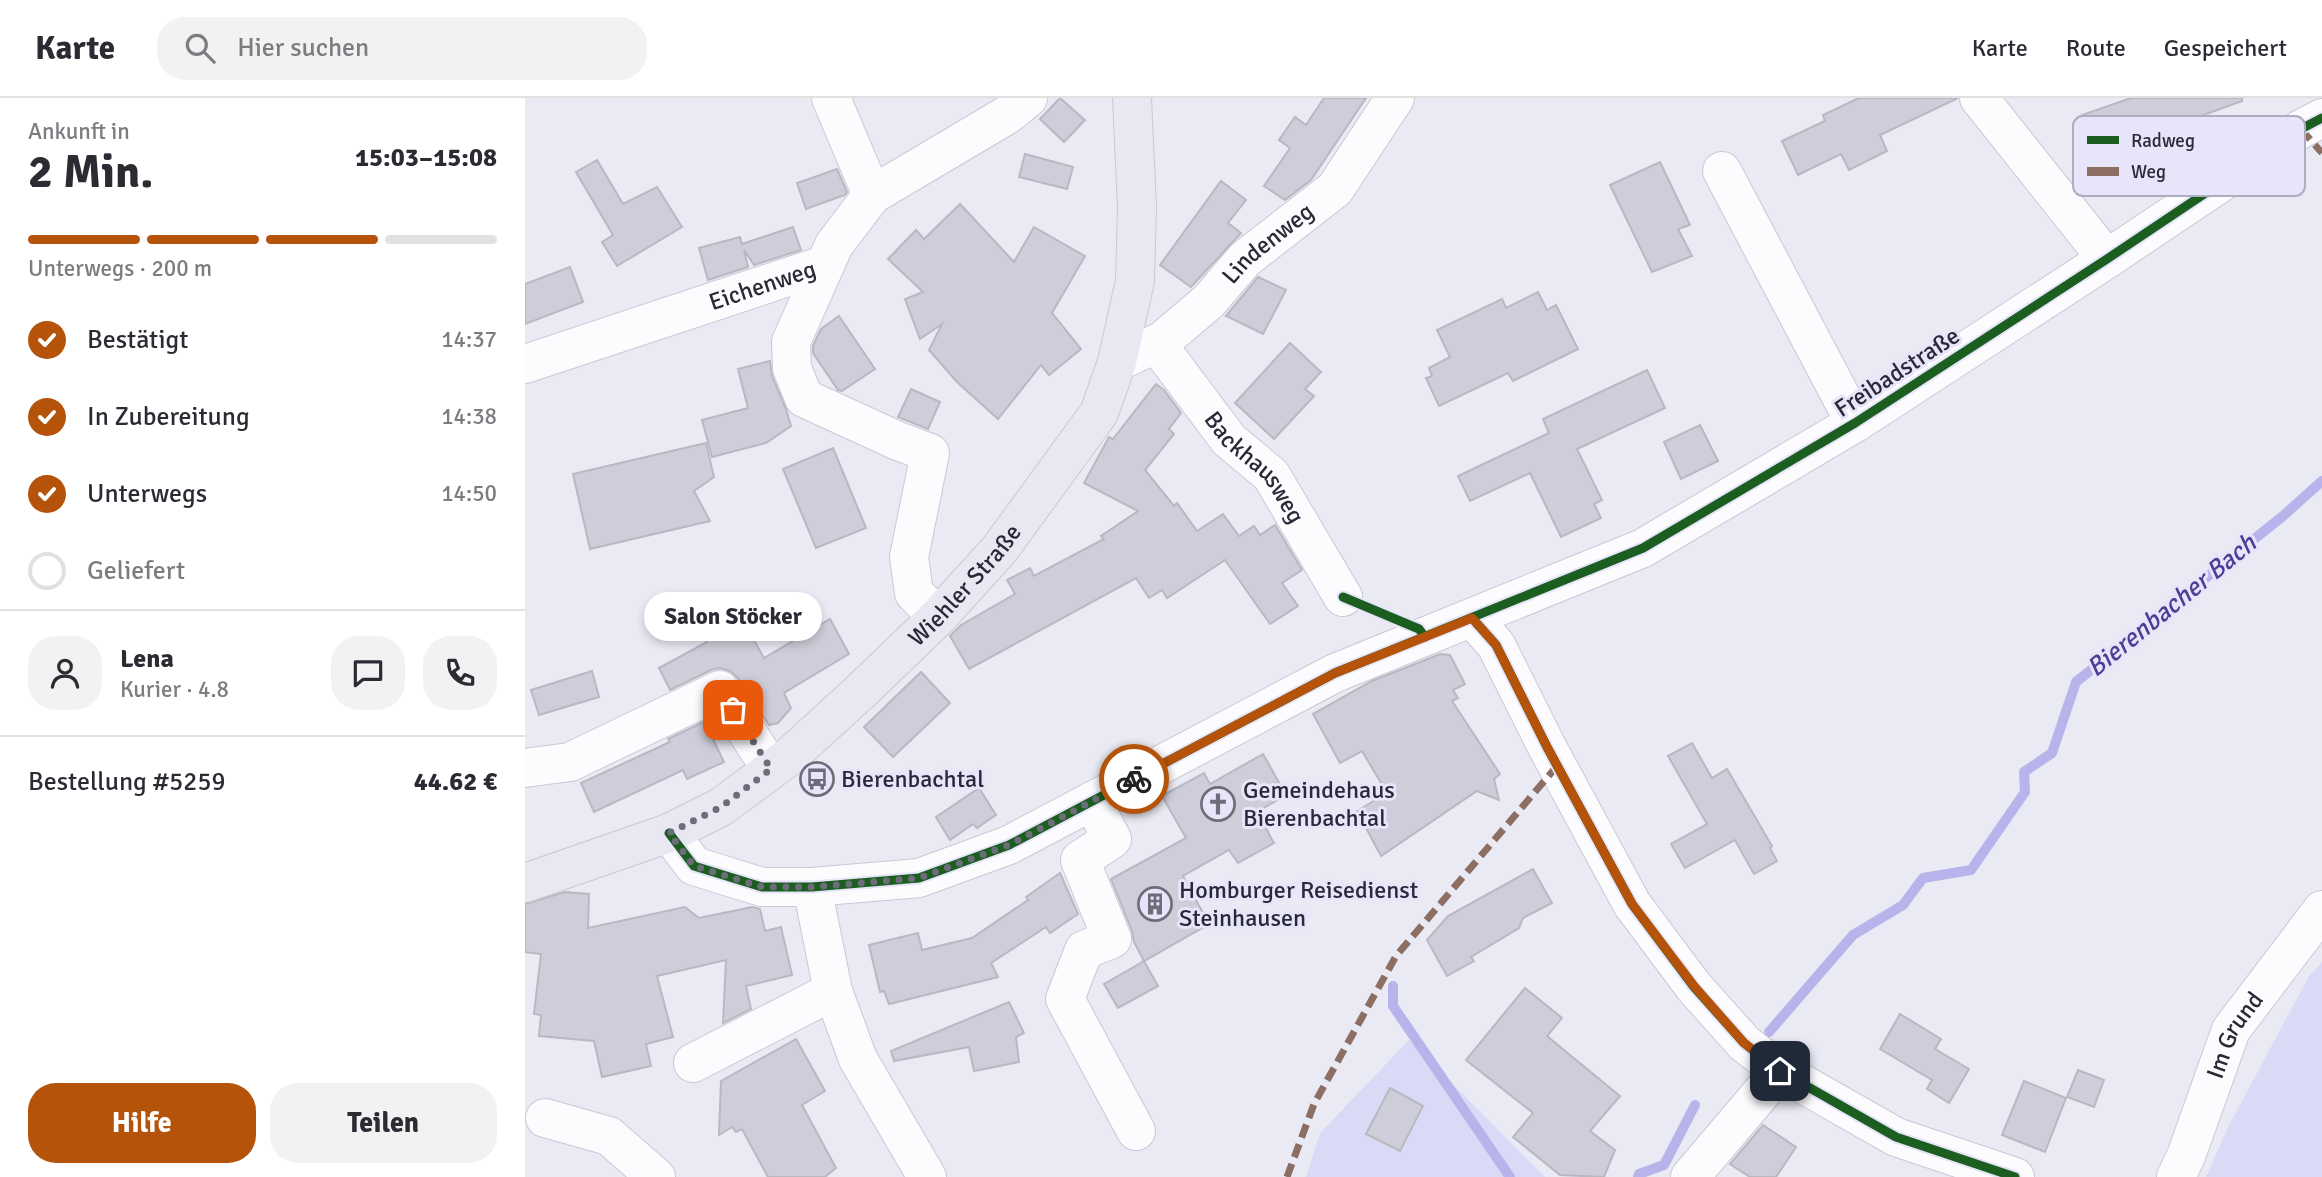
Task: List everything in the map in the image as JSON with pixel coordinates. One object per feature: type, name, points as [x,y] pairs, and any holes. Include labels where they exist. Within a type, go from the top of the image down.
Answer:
[{"type":"main road","name":"Wiehler Straße","points":[[525,883],[669,833],[721,807],[771,769],[859,694],[938,617],[999,550],[1099,413],[1117,362],[1135,281],[1137,207],[1132,98]]},
{"type":"street","points":[[831,98],[872,195]]},
{"type":"street","name":"Eichenweg","points":[[525,364],[824,265],[834,245],[872,195],[1007,115],[1028,98]]},
{"type":"street","points":[[1979,98],[2107,259]]},
{"type":"street","name":"Lindenweg","points":[[1117,362],[1157,344],[1209,301],[1245,259],[1335,189],[1389,101]]},
{"type":"street","name":"Freibadstraße","points":[[2305,127],[2322,118]]},
{"type":"street","points":[[1722,171],[1855,423]]},
{"type":"street","name":"Freibadstraße","points":[[669,833],[694,866],[762,887],[813,887],[919,878],[1009,845],[1335,673],[1643,548],[1855,423],[2201,196]]},
{"type":"street","points":[[824,265],[791,341],[792,368],[804,398],[930,453],[909,557],[914,593],[938,617]]},
{"type":"street","name":"Backhausweg","points":[[1157,344],[1229,440],[1271,475],[1343,597]]},
{"type":"street","points":[[1472,618],[1496,645],[1547,747],[1632,904],[1694,986],[1744,1043],[1780,1071],[1896,1137],[2015,1177]]},
{"type":"street","points":[[525,768],[570,762],[720,690],[771,769]]},
{"type":"street","points":[[1092,801],[1112,839],[1080,860],[1112,939],[1084,950],[1065,999],[1136,1131]]},
{"type":"street","points":[[813,887],[832,991],[858,1059],[927,1177]]},
{"type":"street","name":"Im Grund","points":[[2176,1177],[2231,1030],[2322,910]]},
{"type":"street","points":[[693,1063],[832,991]]},
{"type":"street","points":[[1690,1177],[1780,1071]]},
{"type":"street","points":[[545,1118],[609,1136],[656,1177]]},
{"type":"shaded area","points":[[2322,962],[2322,1177],[2206,1177],[2227,1129],[2309,976]]},
{"type":"shaded area","points":[[1409,1040],[1545,1177],[1306,1177],[1320,1133]]},
{"type":"building","points":[[1060,98],[1085,120],[1064,142],[1040,119]]},
{"type":"building","points":[[1324,98],[1366,98],[1311,180],[1285,200],[1264,186],[1290,148],[1279,140],[1295,117],[1306,125]]},
{"type":"building","points":[[1859,98],[1958,98],[1880,135],[1887,151],[1849,170],[1841,154],[1798,175],[1782,141],[1825,121],[1823,115]]},
{"type":"building","points":[[2131,98],[2242,98],[2242,101],[2201,116],[2082,115]]},
{"type":"building","points":[[1025,154],[1073,167],[1067,189],[1019,177]]},
{"type":"building","points":[[597,160],[623,204],[657,187],[682,227],[617,266],[602,242],[613,235],[576,172]]},
{"type":"building","points":[[1660,162],[1690,225],[1678,229],[1692,256],[1652,272],[1610,185]]},
{"type":"building","points":[[837,169],[847,192],[845,195],[806,209],[797,183]]},
{"type":"building","points":[[1221,181],[1246,200],[1228,223],[1241,233],[1191,287],[1160,265]]},
{"type":"building","points":[[960,204],[1014,262],[1034,227],[1085,256],[1052,313],[1081,349],[1049,375],[1041,365],[998,419],[957,382],[929,350],[942,324],[920,339],[905,299],[923,292],[888,259],[916,230],[924,239]]},
{"type":"building","points":[[793,227],[801,250],[754,265],[744,250],[748,267],[708,280],[699,248],[740,237],[742,244]]},
{"type":"building","points":[[570,267],[583,302],[525,324],[525,284]]},
{"type":"building","points":[[1258,277],[1286,290],[1263,334],[1226,316]]},
{"type":"building","points":[[1538,292],[1547,310],[1556,305],[1578,349],[1513,381],[1508,373],[1439,406],[1426,378],[1432,376],[1429,368],[1450,357],[1437,330],[1502,299],[1506,308]]},
{"type":"building","points":[[839,316],[875,369],[842,391],[838,390],[813,353],[813,346],[821,329]]},
{"type":"building","points":[[1290,343],[1321,372],[1305,389],[1314,396],[1274,439],[1235,403]]},
{"type":"building","points":[[770,361],[772,376],[791,426],[766,443],[712,457],[702,420],[748,408],[738,369]]},
{"type":"building","points":[[1647,370],[1665,408],[1577,449],[1602,500],[1594,504],[1601,518],[1561,537],[1530,473],[1470,501],[1458,476],[1549,433],[1543,419]]},
{"type":"building","points":[[1156,384],[1164,390],[1181,413],[1169,429],[1174,434],[1145,470],[1174,506],[1177,503],[1197,531],[1223,514],[1239,536],[1254,526],[1260,535],[1275,525],[1302,570],[1282,583],[1298,606],[1270,624],[1225,560],[1167,598],[1162,590],[1149,598],[1136,578],[969,669],[950,636],[961,625],[1015,594],[1007,580],[1030,568],[1034,576],[1104,539],[1101,536],[1138,511],[1084,483],[1109,437],[1113,439]]},
{"type":"building","points":[[911,389],[940,402],[928,429],[898,417]]},
{"type":"building","points":[[1700,425],[1718,461],[1681,479],[1664,442]]},
{"type":"building","points":[[706,443],[714,477],[694,491],[710,521],[590,549],[573,474]]},
{"type":"building","points":[[833,448],[866,528],[816,548],[783,469]]},
{"type":"building","points":[[738,612],[764,658],[830,619],[849,654],[784,693],[791,708],[778,723],[769,725],[738,678],[730,671],[720,668],[711,670],[670,690],[659,668],[707,642],[701,632]]},
{"type":"building","points":[[1440,654],[1450,655],[1465,684],[1453,690],[1458,698],[1452,701],[1500,774],[1494,779],[1499,800],[1477,791],[1381,856],[1357,811],[1387,793],[1362,751],[1340,763],[1313,714],[1372,681]]},
{"type":"building","points":[[592,671],[599,697],[539,715],[531,690]]},
{"type":"building","points":[[921,672],[950,703],[893,757],[864,727]]},
{"type":"building","points":[[712,718],[723,735],[712,737],[724,762],[687,779],[683,770],[594,812],[581,783],[670,742],[668,739]]},
{"type":"building","points":[[1692,743],[1712,778],[1727,769],[1772,846],[1770,848],[1777,861],[1754,874],[1735,840],[1685,868],[1671,844],[1707,824],[1668,756]]},
{"type":"building","points":[[1263,754],[1286,795],[1257,812],[1274,843],[1238,863],[1229,850],[1183,876],[1209,924],[1144,961],[1134,942],[1111,879],[1186,838],[1162,796],[1204,773],[1210,784]]},
{"type":"building","points":[[979,788],[996,815],[977,828],[973,824],[950,840],[936,817]]},
{"type":"building","points":[[1533,869],[1552,903],[1523,918],[1519,928],[1471,957],[1474,961],[1447,976],[1427,940],[1448,916]]},
{"type":"building","points":[[1060,873],[1078,914],[1050,933],[1046,927],[991,963],[998,977],[889,1004],[884,991],[880,992],[869,945],[918,933],[922,950],[972,938],[1028,900],[1026,897]]},
{"type":"building","points":[[565,892],[589,894],[588,928],[685,907],[699,918],[752,907],[760,909],[765,931],[781,927],[792,975],[746,986],[751,1009],[723,1023],[726,960],[657,976],[673,1037],[646,1044],[651,1066],[602,1077],[594,1041],[539,1036],[541,1015],[534,1014],[541,954],[525,952],[525,904]]},
{"type":"building","points":[[1144,961],[1158,986],[1118,1008],[1104,984]]},
{"type":"building","points":[[1525,988],[1562,1018],[1547,1036],[1620,1096],[1590,1131],[1615,1150],[1604,1177],[1560,1175],[1513,1137],[1533,1113],[1466,1060]]},
{"type":"building","points":[[1009,1002],[1024,1033],[1016,1037],[1019,1062],[974,1071],[969,1047],[894,1061],[891,1051]]},
{"type":"building","points":[[1900,1014],[1941,1039],[1935,1049],[1969,1069],[1949,1103],[1927,1089],[1932,1080],[1880,1049]]},
{"type":"building","points":[[796,1039],[825,1091],[802,1105],[836,1168],[825,1177],[768,1177],[742,1129],[736,1132],[732,1127],[719,1135],[721,1081]]},
{"type":"building","points":[[2078,1070],[2104,1080],[2094,1107],[2067,1097]]},
{"type":"building","points":[[2024,1081],[2066,1098],[2045,1152],[2002,1135]]},
{"type":"building","points":[[1390,1088],[1423,1106],[1400,1151],[1366,1134]]},
{"type":"building","points":[[1763,1125],[1796,1147],[1776,1177],[1750,1177],[1730,1164]]},
{"type":"waterway","name":"Bierenbacher Bach","points":[[1769,1032],[1853,935],[1903,905],[1923,878],[1971,870],[2025,792],[2024,772],[2052,753],[2076,682],[2283,516],[2322,481]]},
{"type":"waterway","points":[[1393,986],[1393,1006],[1510,1177]]},
{"type":"waterway","name":"Bierenbacher Bach","points":[[1638,1177],[1639,1174],[1664,1165],[1695,1105]]},
{"type":"marked path","points":[[2305,134],[2322,153]]},
{"type":"marked path","points":[[1287,1177],[1314,1104],[1396,956],[1557,766]]},
{"type":"cycle path","points":[[2305,127],[2322,118]]},
{"type":"cycle path","points":[[669,833],[694,866],[762,887],[812,887],[919,878],[1009,845],[1335,673],[1643,548],[1855,423],[2201,196]]},
{"type":"cycle path","points":[[1343,597],[1419,629],[1425,637]]},
{"type":"cycle path","points":[[1472,618],[1496,645],[1547,747],[1632,904],[1694,987],[1744,1043],[1780,1071],[1896,1137],[2015,1177]]},
{"type":"way so far","points":[[733,710],[771,769],[721,807],[669,833],[694,866],[762,887],[813,887],[919,878],[1009,845],[1134,779]]},
{"type":"place","name":"Salon Stöcker","points":[[733,710]]},
{"type":"place","name":"Bierenbachtal","points":[[817,779]]},
{"type":"place","name":"Gemeindehaus Bierenbachtal","points":[[1218,804]]},
{"type":"place","name":"Homburger Reisedienst Steinhausen","points":[[1155,904]]},
{"type":"route","points":[[1134,779],[1335,673],[1472,618],[1496,645],[1547,747],[1632,904],[1694,986],[1744,1043],[1780,1071]]}]
